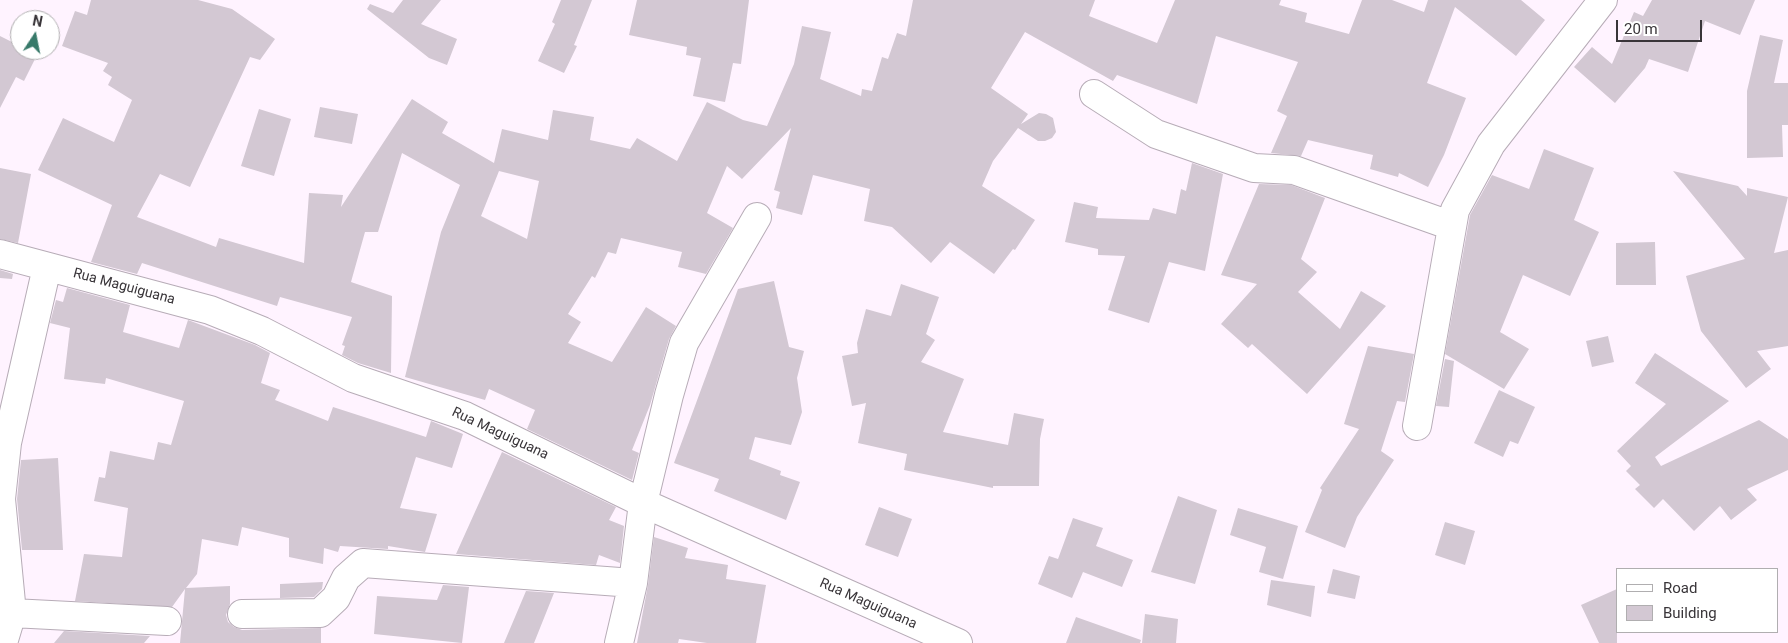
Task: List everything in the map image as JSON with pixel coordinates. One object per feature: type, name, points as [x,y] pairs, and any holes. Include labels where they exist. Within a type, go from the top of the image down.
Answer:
[{"type":"street","points":[[1417,426],[1455,210],[1491,144],[1603,0]]},
{"type":"street","points":[[1094,94],[1156,134],[1254,168],[1294,170],[1452,226]]},
{"type":"street","points":[[619,643],[633,583],[643,503],[668,395],[684,343],[757,217]]},
{"type":"street","name":"Rua Maguiguana","points":[[0,254],[210,310],[262,331],[354,378],[465,416],[643,503],[931,638],[958,643]]},
{"type":"street","points":[[4,643],[12,614],[1,499],[7,443],[47,267]]},
{"type":"street","points":[[242,614],[320,613],[336,598],[346,578],[363,563],[633,583]]},
{"type":"street","points":[[12,614],[167,621]]},
{"type":"building","points":[[91,0],[198,0],[232,9],[275,39],[260,60],[250,57],[190,187],[160,174],[137,217],[216,247],[219,238],[304,263],[309,193],[343,195],[341,207],[412,99],[448,122],[442,133],[494,163],[502,129],[548,140],[553,110],[594,117],[590,140],[630,149],[637,138],[677,161],[707,102],[743,120],[767,126],[794,64],[802,26],[831,32],[820,79],[861,96],[862,89],[872,91],[882,57],[888,59],[897,33],[906,36],[913,0],[1095,0],[1089,16],[1157,43],[1175,0],[1281,0],[1279,5],[1307,13],[1305,22],[1349,34],[1362,0],[1392,0],[1424,12],[1428,0],[1521,0],[1545,20],[1516,56],[1455,7],[1427,83],[1466,98],[1444,155],[1428,187],[1399,173],[1398,177],[1370,169],[1373,155],[1308,140],[1301,156],[1271,153],[1287,116],[1277,111],[1298,62],[1216,36],[1197,104],[1117,75],[1113,81],[1025,32],[991,88],[1028,114],[1021,124],[1039,113],[1046,114],[1053,118],[1056,132],[1052,138],[1038,141],[1018,128],[993,161],[982,186],[1035,220],[1015,250],[1013,249],[994,274],[950,242],[931,263],[892,227],[864,221],[870,189],[813,175],[802,215],[776,208],[780,192],[774,190],[791,128],[742,179],[727,166],[707,213],[733,228],[706,274],[678,267],[682,252],[621,238],[616,254],[608,252],[595,278],[592,276],[568,314],[581,322],[568,343],[612,362],[646,307],[676,326],[669,339],[650,405],[632,450],[639,453],[632,480],[527,429],[535,410],[489,389],[485,400],[405,377],[441,232],[460,185],[402,153],[378,232],[365,232],[351,282],[392,296],[391,373],[358,363],[342,355],[345,346],[342,345],[352,317],[280,297],[277,306],[142,263],[137,274],[91,262],[112,205],[38,170],[63,118],[114,142],[132,100],[108,85],[112,77],[103,71],[108,63],[62,46],[75,11],[87,15]],"holes":[[[499,171],[539,181],[527,239],[481,216]]]},
{"type":"building","points":[[403,0],[441,0],[421,24],[457,39],[447,65],[429,58],[367,9],[370,4],[393,13]]},
{"type":"building","points":[[561,0],[592,0],[574,45],[577,46],[564,73],[538,61],[555,24],[552,22]]},
{"type":"building","points":[[637,0],[749,0],[741,64],[733,63],[725,102],[693,96],[701,58],[686,55],[687,47],[629,35]]},
{"type":"building","points":[[1652,0],[1755,0],[1740,35],[1705,21],[1688,72],[1649,59],[1645,68],[1615,103],[1574,67],[1592,47],[1612,64],[1634,12],[1643,16]]},
{"type":"building","points":[[1760,35],[1783,40],[1774,83],[1788,83],[1788,125],[1782,125],[1783,157],[1747,158],[1747,91]]},
{"type":"building","points":[[0,36],[10,41],[10,60],[34,60],[24,81],[16,77],[0,108]]},
{"type":"building","points":[[320,107],[358,114],[352,144],[314,137]]},
{"type":"building","points":[[259,109],[291,119],[274,176],[241,166]]},
{"type":"building","points":[[1544,149],[1594,168],[1574,220],[1599,232],[1570,296],[1523,275],[1500,332],[1529,349],[1504,389],[1445,354],[1470,215],[1492,175],[1529,189]]},
{"type":"building","points":[[1192,163],[1223,174],[1205,271],[1169,262],[1149,323],[1108,310],[1125,256],[1098,255],[1098,249],[1065,242],[1074,202],[1098,207],[1096,218],[1149,220],[1153,208],[1176,214],[1181,189],[1186,191]]},
{"type":"building","points":[[0,168],[31,174],[18,243],[0,239]]},
{"type":"building","points":[[1673,171],[1738,186],[1747,196],[1747,188],[1788,197],[1774,253],[1788,250],[1788,346],[1757,351],[1771,369],[1746,388],[1701,331],[1686,276],[1745,259]]},
{"type":"building","points":[[1259,184],[1291,185],[1325,198],[1301,259],[1317,272],[1298,292],[1340,329],[1361,291],[1386,306],[1307,394],[1252,344],[1248,348],[1221,324],[1257,284],[1221,275]]},
{"type":"building","points":[[1655,242],[1656,285],[1616,285],[1616,243]]},
{"type":"building","points":[[0,270],[13,274],[12,279],[0,278]]},
{"type":"building","points":[[774,281],[789,347],[804,351],[797,378],[802,412],[791,445],[755,437],[749,459],[781,471],[780,475],[800,482],[786,520],[714,491],[719,479],[674,463],[738,289]]},
{"type":"building","points":[[901,284],[939,297],[926,334],[935,340],[921,362],[964,379],[943,432],[1008,445],[1014,413],[1044,419],[1040,439],[1039,486],[993,486],[993,488],[904,470],[907,454],[858,443],[866,403],[852,406],[842,356],[858,353],[857,343],[866,309],[891,316]]},
{"type":"building","points":[[67,288],[130,305],[123,332],[179,348],[188,320],[255,345],[270,353],[261,383],[280,390],[275,400],[328,421],[333,407],[426,437],[431,421],[463,434],[452,468],[416,457],[400,508],[437,514],[425,552],[388,546],[388,549],[340,546],[338,552],[324,548],[323,564],[289,557],[289,538],[242,527],[238,546],[202,539],[197,574],[186,588],[230,586],[230,604],[226,615],[228,622],[234,627],[242,630],[321,628],[321,643],[180,643],[185,589],[172,607],[75,601],[84,554],[122,557],[128,508],[94,501],[99,477],[105,478],[110,451],[154,460],[158,442],[171,445],[184,401],[106,378],[105,384],[64,379],[70,328],[50,323],[56,300],[63,302]]},
{"type":"building","points":[[1608,336],[1614,362],[1592,367],[1586,341]]},
{"type":"building","points":[[1368,346],[1414,354],[1405,402],[1397,401],[1381,451],[1394,460],[1357,517],[1345,548],[1305,532],[1322,490],[1320,488],[1359,429],[1344,424]]},
{"type":"building","points":[[1655,353],[1729,401],[1655,457],[1661,466],[1759,420],[1788,439],[1788,470],[1747,489],[1757,500],[1731,520],[1720,506],[1694,531],[1663,499],[1654,508],[1635,489],[1640,485],[1626,471],[1631,466],[1617,451],[1666,404],[1635,383]]},
{"type":"building","points":[[1445,359],[1454,361],[1449,407],[1436,406]]},
{"type":"building","points":[[1499,390],[1535,407],[1518,444],[1510,441],[1503,457],[1474,443]]},
{"type":"building","points":[[502,452],[616,507],[609,520],[624,526],[620,563],[599,555],[596,565],[456,554]]},
{"type":"building","points":[[58,458],[63,550],[22,550],[17,499],[21,460]]},
{"type":"building","points":[[1178,496],[1217,510],[1195,584],[1151,572]]},
{"type":"building","points":[[879,507],[912,519],[898,557],[865,545]]},
{"type":"building","points":[[1238,508],[1298,526],[1283,579],[1259,572],[1266,547],[1230,535]]},
{"type":"building","points":[[1073,518],[1103,528],[1096,546],[1133,560],[1122,587],[1083,572],[1072,598],[1038,584],[1049,556],[1058,559]]},
{"type":"building","points":[[1445,522],[1475,531],[1465,565],[1435,555]]},
{"type":"building","points":[[654,537],[688,548],[685,558],[728,565],[726,579],[766,585],[756,643],[707,643],[679,639],[678,643],[637,643],[648,585]]},
{"type":"building","points":[[1333,569],[1360,576],[1355,599],[1327,593]]},
{"type":"building","points":[[1271,580],[1315,586],[1311,617],[1267,605]]},
{"type":"building","points":[[323,582],[322,589],[314,597],[280,598],[280,584]]},
{"type":"building","points":[[443,585],[469,587],[462,643],[374,634],[377,596],[437,600]]},
{"type":"building","points":[[1616,589],[1617,643],[1599,643],[1581,605]]},
{"type":"building","points":[[526,591],[554,593],[534,643],[504,643]]},
{"type":"building","points":[[1145,614],[1178,619],[1176,643],[1142,643]]},
{"type":"building","points":[[1076,617],[1141,640],[1140,643],[1066,643]]},
{"type":"building","points":[[64,631],[150,636],[144,643],[54,643]]}]
